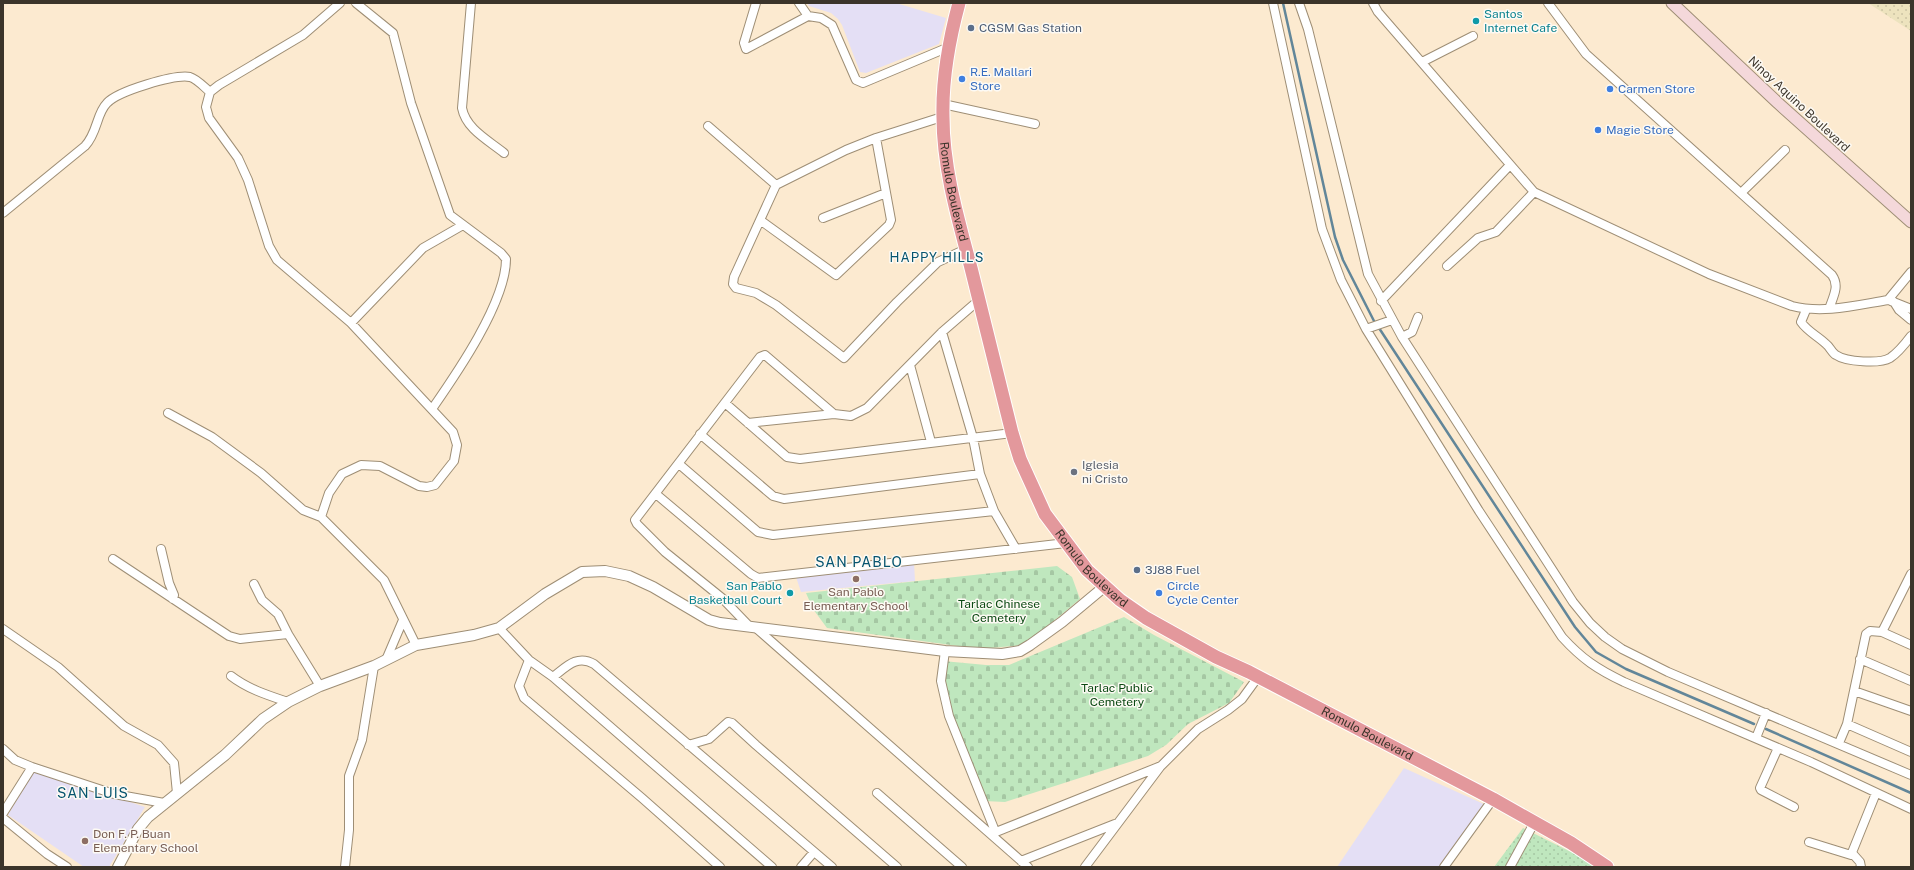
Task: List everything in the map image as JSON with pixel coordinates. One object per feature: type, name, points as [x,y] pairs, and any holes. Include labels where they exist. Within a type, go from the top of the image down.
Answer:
[{"type":"highway","name":"Romulo Boulevard","points":[[959,3],[949,47],[943,111],[946,161],[966,249],[1012,433],[1020,459],[1042,509],[1066,543],[1087,570],[1104,587],[1146,618],[1216,657],[1258,677],[1493,799],[1589,853],[1607,867]]},
{"type":"main road","name":"Ninoy Aquino Boulevard","points":[[1672,3],[1778,103],[1911,222]]},
{"type":"street","points":[[321,517],[329,493],[342,474],[361,466],[380,466],[419,486],[427,487],[434,485],[454,461],[457,444],[453,432],[351,323],[277,260],[270,246],[248,180],[238,158],[209,118],[206,107],[210,92],[303,35],[340,3]]},
{"type":"street","points":[[356,3],[393,33],[411,103],[450,215],[501,253],[506,259],[506,270],[496,302],[461,368],[432,409]]},
{"type":"street","points":[[471,3],[462,108],[464,119],[504,153]]},
{"type":"street","points":[[756,3],[744,43],[747,49],[808,16],[821,18],[832,24],[856,80],[863,83],[949,47]]},
{"type":"street","points":[[799,3],[808,16]]},
{"type":"street","points":[[1273,3],[1322,229],[1341,280],[1366,329],[1479,511],[1562,637],[1577,654],[1598,669],[1624,682],[1756,738],[1911,809]]},
{"type":"street","points":[[1299,3],[1308,29],[1368,274],[1381,301],[1402,337],[1573,602],[1590,623],[1606,638],[1622,649],[1668,672],[1839,743],[1911,775]]},
{"type":"street","points":[[1373,3],[1378,12],[1534,192],[1709,274],[1792,306],[1806,310],[1829,309],[1891,301],[1911,308]]},
{"type":"street","points":[[1548,3],[1586,54],[1741,193],[1836,281],[1837,287],[1829,309]]},
{"type":"street","points":[[1422,62],[1473,36]]},
{"type":"street","points":[[3,212],[85,146],[95,133],[102,109],[106,103],[118,94],[134,87],[183,77],[194,79],[210,92]]},
{"type":"street","points":[[966,249],[938,262],[897,302],[844,358],[776,305],[756,293],[736,288],[733,284],[734,277],[776,185],[846,150],[943,111],[1035,124]]},
{"type":"street","points":[[708,126],[776,185]]},
{"type":"street","points":[[760,220],[836,275],[889,225],[890,220],[886,193],[876,138]]},
{"type":"street","points":[[1741,193],[1785,150]]},
{"type":"street","points":[[1381,301],[1510,165]]},
{"type":"street","points":[[1447,266],[1478,238],[1496,232],[1534,192]]},
{"type":"street","points":[[823,218],[886,193]]},
{"type":"street","points":[[351,323],[423,248],[463,225]]},
{"type":"street","points":[[1891,301],[1911,272]]},
{"type":"street","points":[[748,423],[834,414],[851,416],[867,408],[942,332],[979,300]]},
{"type":"street","points":[[1891,301],[1911,320]]},
{"type":"street","points":[[1806,310],[1801,322],[1807,330],[1827,344],[1835,355],[1846,360],[1889,359],[1903,347],[1911,336]]},
{"type":"street","points":[[1402,337],[1412,332],[1418,317]]},
{"type":"street","points":[[1366,329],[1392,320]]},
{"type":"street","points":[[942,332],[973,438],[980,474],[994,511],[1016,549]]},
{"type":"street","points":[[834,414],[765,354],[760,357],[635,520],[637,524],[665,552],[722,598],[753,628],[993,833],[1028,867]]},
{"type":"street","points":[[910,365],[931,442]]},
{"type":"street","points":[[725,403],[787,457],[800,459],[1012,433]]},
{"type":"street","points":[[168,413],[212,437],[261,473],[303,510],[321,517],[384,580],[416,645]]},
{"type":"street","points":[[700,434],[773,496],[784,499],[980,474]]},
{"type":"street","points":[[679,464],[758,532],[773,535],[994,511]]},
{"type":"street","points":[[656,494],[751,574],[758,578],[1066,543]]},
{"type":"street","points":[[161,549],[169,583],[174,595],[173,599]]},
{"type":"street","points":[[113,559],[229,636],[240,639],[288,634]]},
{"type":"street","points":[[118,867],[138,829],[164,803],[225,755],[263,719],[288,702],[320,686],[374,666],[416,645],[474,635],[499,628],[544,594],[582,572],[605,571],[635,579],[709,620],[753,628],[945,651],[1002,654],[1020,651],[1062,622],[1104,587]]},
{"type":"street","points":[[1882,632],[1911,574]]},
{"type":"street","points":[[254,584],[262,600],[278,614],[288,634],[320,686]]},
{"type":"street","points":[[386,660],[403,620]]},
{"type":"street","points":[[499,628],[529,660],[553,678],[772,867]]},
{"type":"street","points":[[3,629],[58,667],[124,726],[158,745],[174,763],[177,793]]},
{"type":"street","points":[[1839,743],[1847,724],[1860,659],[1868,631],[1882,632],[1911,645]]},
{"type":"street","points":[[945,651],[941,681],[949,716],[993,833]]},
{"type":"street","points":[[1860,659],[1911,681]]},
{"type":"street","points":[[529,660],[519,686],[524,698],[642,798],[720,867]]},
{"type":"street","points":[[553,678],[575,661],[587,660],[832,867]]},
{"type":"street","points":[[345,867],[349,830],[349,776],[362,740],[374,666]]},
{"type":"street","points":[[231,676],[241,684],[251,689],[288,702]]},
{"type":"street","points":[[1085,867],[1161,766],[1198,729],[1228,710],[1242,699],[1258,677]]},
{"type":"street","points":[[1854,691],[1911,711]]},
{"type":"street","points":[[1756,738],[1766,713]]},
{"type":"street","points":[[688,745],[709,739],[728,722],[732,723],[756,746],[897,867]]},
{"type":"street","points":[[1847,724],[1911,752]]},
{"type":"street","points":[[1778,748],[1760,788],[1761,790],[1794,807]]},
{"type":"street","points":[[3,749],[15,760],[32,767],[114,794],[164,803]]},
{"type":"street","points":[[993,833],[1161,766]]},
{"type":"street","points":[[3,813],[32,767]]},
{"type":"street","points":[[1852,853],[1876,793]]},
{"type":"street","points":[[878,794],[962,867]]},
{"type":"street","points":[[1444,867],[1493,799]]},
{"type":"street","points":[[3,818],[47,854],[67,867]]},
{"type":"street","points":[[1510,867],[1534,822]]},
{"type":"street","points":[[1021,861],[1116,824]]},
{"type":"street","points":[[1809,842],[1849,855],[1852,853]]},
{"type":"street","points":[[801,867],[814,852]]},
{"type":"street","points":[[1852,853],[1860,862],[1861,867]]},
{"type":"shaded area","points":[[807,3],[896,3],[946,18],[939,44],[866,73],[860,72],[842,25],[838,19],[831,13],[809,6]]},
{"type":"shaded area","name":"San Pablo Elementary School","points":[[914,562],[915,581],[801,592],[796,577]]},
{"type":"shaded area","points":[[1404,768],[1486,805],[1442,867],[1337,867]]},
{"type":"shaded area","name":"Don F. P. Buan Elementary School","points":[[34,770],[145,807],[109,867],[84,867],[8,815]]},
{"type":"sand","points":[[1868,3],[1911,3],[1911,31]]},
{"type":"green space","name":"Tarlac Chinese Cemetery","points":[[1057,566],[1072,577],[1080,599],[1025,645],[980,649],[827,628],[813,609],[806,593]]},
{"type":"green space","name":"Tarlac Public Cemetery","points":[[1124,617],[1154,635],[1244,682],[1229,703],[1188,724],[1166,745],[1148,756],[1005,802],[984,801],[940,679],[943,661],[986,665],[1009,665]]},
{"type":"green space","points":[[1523,828],[1575,854],[1596,867],[1494,867]]},
{"type":"waterway","points":[[1283,3],[1335,237],[1343,260],[1374,321]]},
{"type":"waterway","points":[[1379,328],[1575,627],[1596,652],[1626,669],[1754,724]]},
{"type":"waterway","points":[[1766,729],[1911,793]]},
{"type":"place","name":"Santos Internet Cafe","points":[[1476,21]]},
{"type":"place","name":"CGSM Gas Station","points":[[971,28]]},
{"type":"place","name":"R.E. Mallari Store","points":[[962,79]]},
{"type":"place","name":"Carmen Store","points":[[1610,89]]},
{"type":"place","name":"Magie Store","points":[[1598,130]]},
{"type":"place","name":"Iglesia ni Cristo","points":[[1074,472]]},
{"type":"place","name":"3J88 Fuel","points":[[1137,570]]},
{"type":"place","name":"San Pablo Elementary School","points":[[856,579]]},
{"type":"place","name":"San Pablo Basketball Court","points":[[790,593]]},
{"type":"place","name":"Circle Cycle Center","points":[[1159,593]]},
{"type":"place","name":"Don F. P. Buan Elementary School","points":[[85,841]]},
{"type":"district","name":"HAPPY HILLS","points":[[937,257]]},
{"type":"district","name":"SAN PABLO","points":[[859,562]]},
{"type":"district","name":"SAN LUIS","points":[[93,793]]}]
